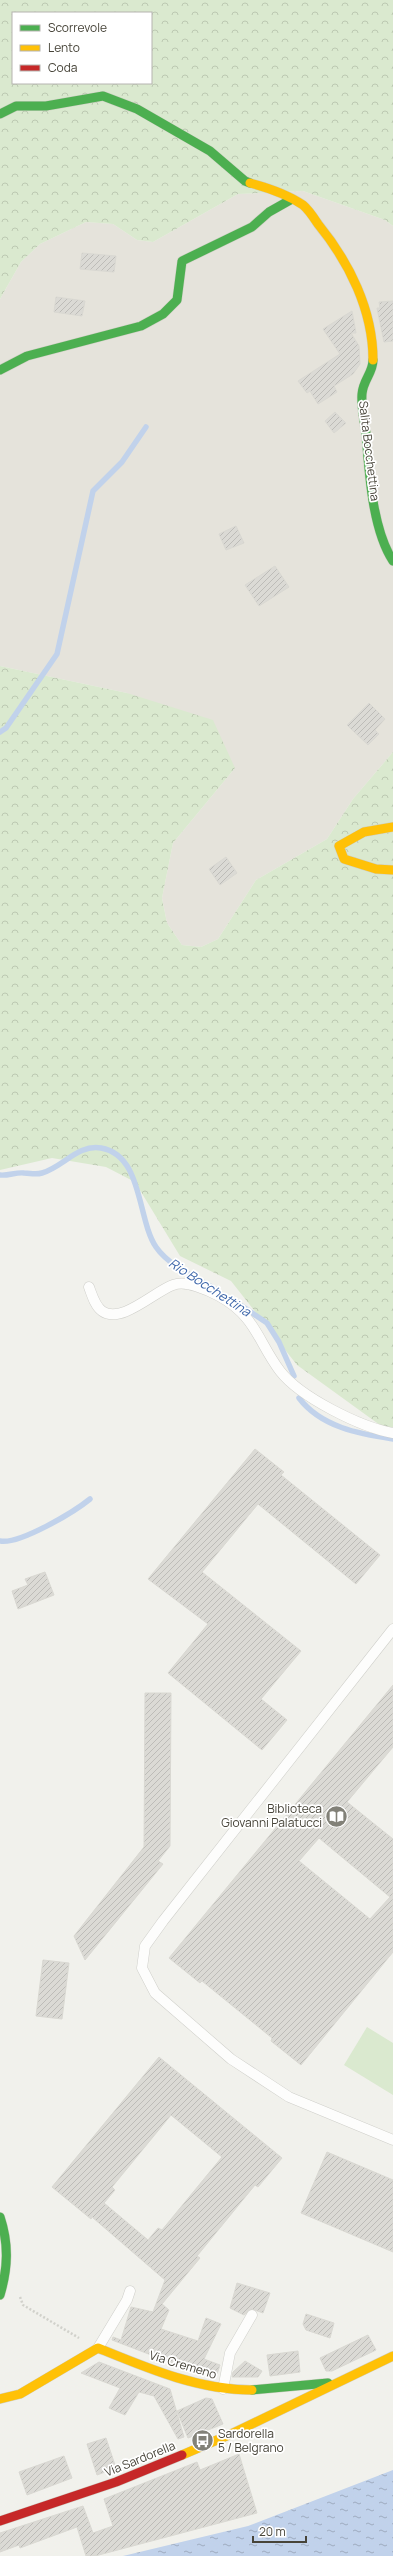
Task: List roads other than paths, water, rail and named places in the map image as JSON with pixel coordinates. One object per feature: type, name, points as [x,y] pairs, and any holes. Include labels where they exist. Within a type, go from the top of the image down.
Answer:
[{"type":"street","name":"Salita Bocchettina","points":[[0,114],[16,106],[46,106],[103,96],[137,109],[210,151],[245,181],[280,192],[304,206],[335,245],[348,265],[361,296],[373,350],[373,368],[364,380],[362,395],[370,478],[381,534],[387,552],[393,560]]},
{"type":"street","points":[[0,370],[27,356],[141,326],[158,318],[175,302],[179,294],[178,274],[182,261],[252,227],[269,212],[292,199]]},
{"type":"street","points":[[393,827],[376,828],[349,837],[339,846],[344,859],[376,869],[393,870]]},
{"type":"street","points":[[0,2217],[9,2247],[8,2267],[0,2295]]},
{"type":"street","points":[[0,2399],[20,2394],[98,2348]]},
{"type":"street","name":"Via Cremeno","points":[[98,2348],[213,2388],[244,2390],[305,2383],[335,2383]]},
{"type":"street","name":"Via Sardorella","points":[[0,2521],[144,2470],[231,2434],[393,2356]]},
{"type":"lane","points":[[90,1288],[98,1306],[108,1314],[114,1315],[137,1307],[174,1284],[197,1287],[219,1296],[235,1306],[251,1323],[279,1370],[292,1383],[320,1402],[360,1422],[393,1433]]},
{"type":"lane","points":[[393,1629],[163,1921],[145,1946],[142,1968],[155,1992],[231,2059],[289,2097],[393,2140]]},
{"type":"lane","points":[[98,2348],[127,2300],[130,2291]]},
{"type":"lane","points":[[223,2389],[227,2362],[252,2315]]},
{"type":"water","points":[[393,2470],[393,2556],[123,2556],[248,2526]]},
{"type":"waterway","points":[[0,732],[6,728],[57,654],[93,491],[122,462],[146,427]]},
{"type":"waterway","name":"Rio Bocchettina","points":[[0,1175],[42,1173],[50,1170],[85,1149],[101,1148],[115,1153],[125,1162],[132,1175],[145,1221],[156,1247],[176,1266],[217,1290]]},
{"type":"waterway","name":"Rio Bocchettina","points":[[233,1300],[267,1323],[279,1342],[294,1376]]},
{"type":"waterway","name":"Rio Bocchettina","points":[[299,1398],[318,1416],[342,1428],[367,1435],[393,1439]]},
{"type":"waterway","points":[[0,1541],[9,1541],[33,1533],[72,1512],[90,1499]]},
{"type":"place","name":"Biblioteca Giovanni Palatucci","points":[[337,1816]]},
{"type":"place","name":"Sardorella 5 / Belgrano","points":[[202,2441]]}]
